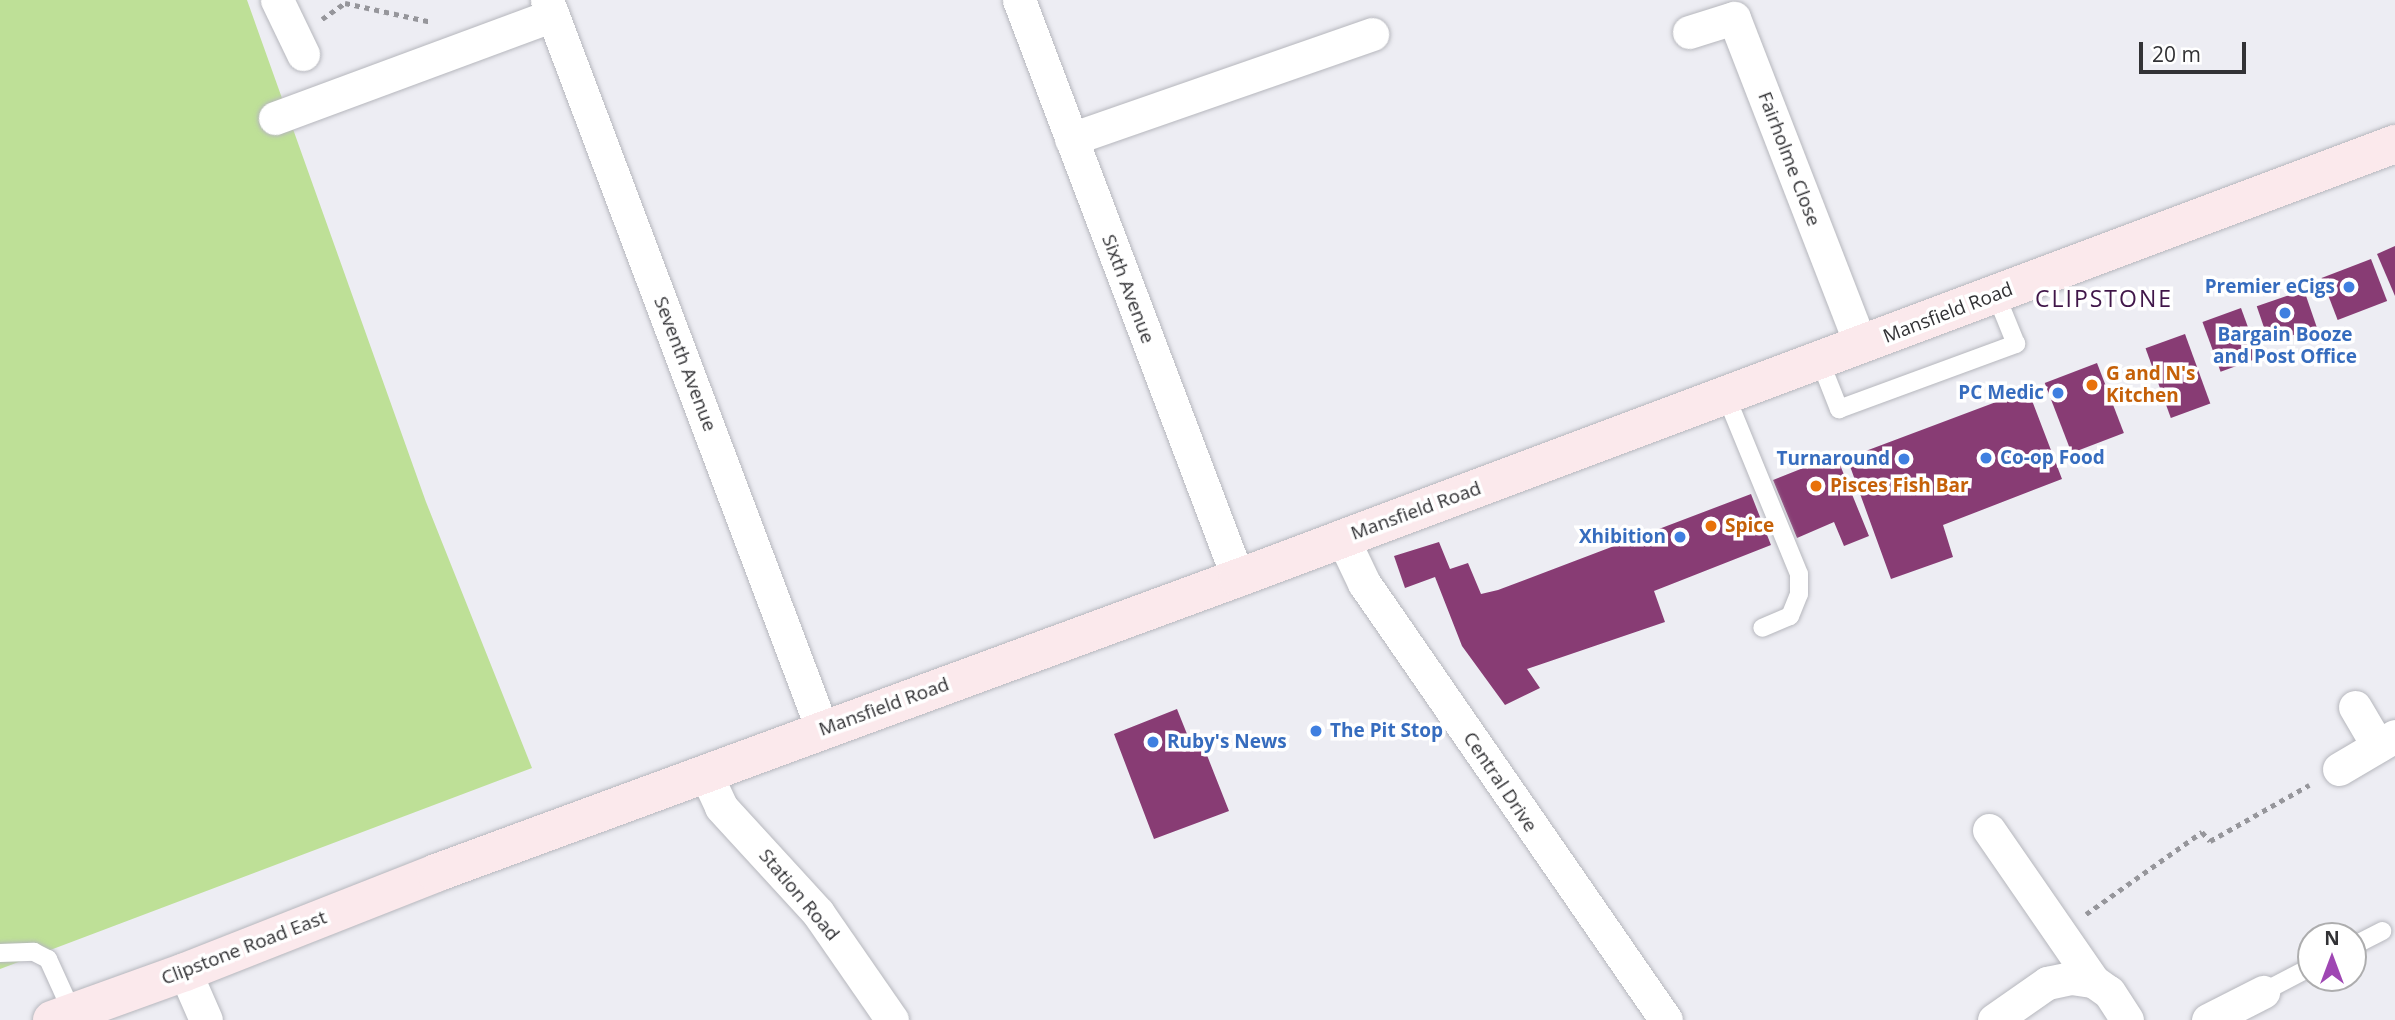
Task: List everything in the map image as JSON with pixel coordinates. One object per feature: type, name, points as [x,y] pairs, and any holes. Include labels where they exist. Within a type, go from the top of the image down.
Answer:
[{"type":"main road","name":"Mansfield Road","points":[[436,873],[1343,539],[2395,144]]},
{"type":"main road","name":"Clipstone Road East","points":[[62,1016],[185,972],[436,873]]},
{"type":"street","points":[[277,0],[303,54]]},
{"type":"street","name":"Sixth Avenue","points":[[1019,0],[1238,578]]},
{"type":"street","points":[[275,118],[494,37],[550,8]]},
{"type":"street","name":"Seventh Avenue","points":[[550,8],[822,729]]},
{"type":"street","name":"Fairholme Close","points":[[1689,32],[1734,18],[1861,345]]},
{"type":"street","points":[[1071,139],[1373,34]]},
{"type":"street","name":"Central Drive","points":[[1343,539],[1364,583],[1666,1020]]},
{"type":"street","points":[[2339,769],[2387,741],[2355,706]]},
{"type":"street","name":"Station Road","points":[[705,772],[721,807],[818,913],[892,1020]]},
{"type":"street","points":[[1989,830],[2093,981],[2109,992],[2127,1020]]},
{"type":"street","points":[[185,972],[206,1020]]},
{"type":"street","points":[[1994,1020],[2047,983],[2071,978],[2093,981]]},
{"type":"street","points":[[2208,1020],[2263,992]]},
{"type":"lane","points":[[1820,361],[1839,410],[2016,344],[1996,295]]},
{"type":"lane","points":[[1726,396],[1799,574],[1799,594],[1790,616],[1762,628]]},
{"type":"lane","points":[[2367,939],[2382,931]]},
{"type":"lane","points":[[0,953],[34,952],[48,959],[62,1016]]},
{"type":"lane","points":[[2263,992],[2297,974]]},
{"type":"path","points":[[303,54],[316,23],[345,3],[390,10],[494,37]]},
{"type":"path","points":[[2060,932],[2202,832],[2210,841],[2339,769]]},
{"type":"green space","points":[[0,0],[247,0],[426,502],[532,768],[0,969]]},
{"type":"building","points":[[2395,246],[2395,296],[2377,254]]},
{"type":"building","points":[[2371,259],[2387,301],[2338,320],[2322,278]]},
{"type":"building","points":[[2304,290],[2317,327],[2269,343],[2257,306]]},
{"type":"building","points":[[2241,308],[2259,358],[2221,372],[2202,322]]},
{"type":"building","points":[[2185,334],[2210,404],[2171,418],[2146,348]]},
{"type":"building","points":[[2097,363],[2124,433],[2072,453],[2045,383]]},
{"type":"building","points":[[2028,390],[2062,479],[1943,525],[1953,557],[1891,579],[1847,458]]},
{"type":"building","points":[[1836,455],[1869,536],[1844,546],[1834,522],[1797,538],[1773,480]]},
{"type":"building","points":[[1751,494],[1771,545],[1654,591],[1665,622],[1527,669],[1540,688],[1505,705],[1462,646],[1435,577],[1405,588],[1394,556],[1439,542],[1450,569],[1468,563],[1481,594],[1498,590]]},
{"type":"building","points":[[1177,709],[1189,739],[1199,735],[1229,811],[1154,839],[1114,734]]},
{"type":"place","name":"Premier eCigs","points":[[2349,287]]},
{"type":"place","name":"Bargain Booze and Post Office","points":[[2285,313]]},
{"type":"place","name":"G and N's Kitchen","points":[[2092,385]]},
{"type":"place","name":"PC Medic","points":[[2058,393]]},
{"type":"place","name":"Co-op Food","points":[[1986,458]]},
{"type":"place","name":"Turnaround","points":[[1904,459]]},
{"type":"place","name":"Pisces Fish Bar","points":[[1816,486]]},
{"type":"place","name":"Spice","points":[[1711,526]]},
{"type":"place","name":"Xhibition","points":[[1680,537]]},
{"type":"place","name":"The Pit Stop","points":[[1316,731]]},
{"type":"place","name":"Ruby's News","points":[[1153,742]]},
{"type":"district","name":"CLIPSTONE","points":[[2104,298]]}]
